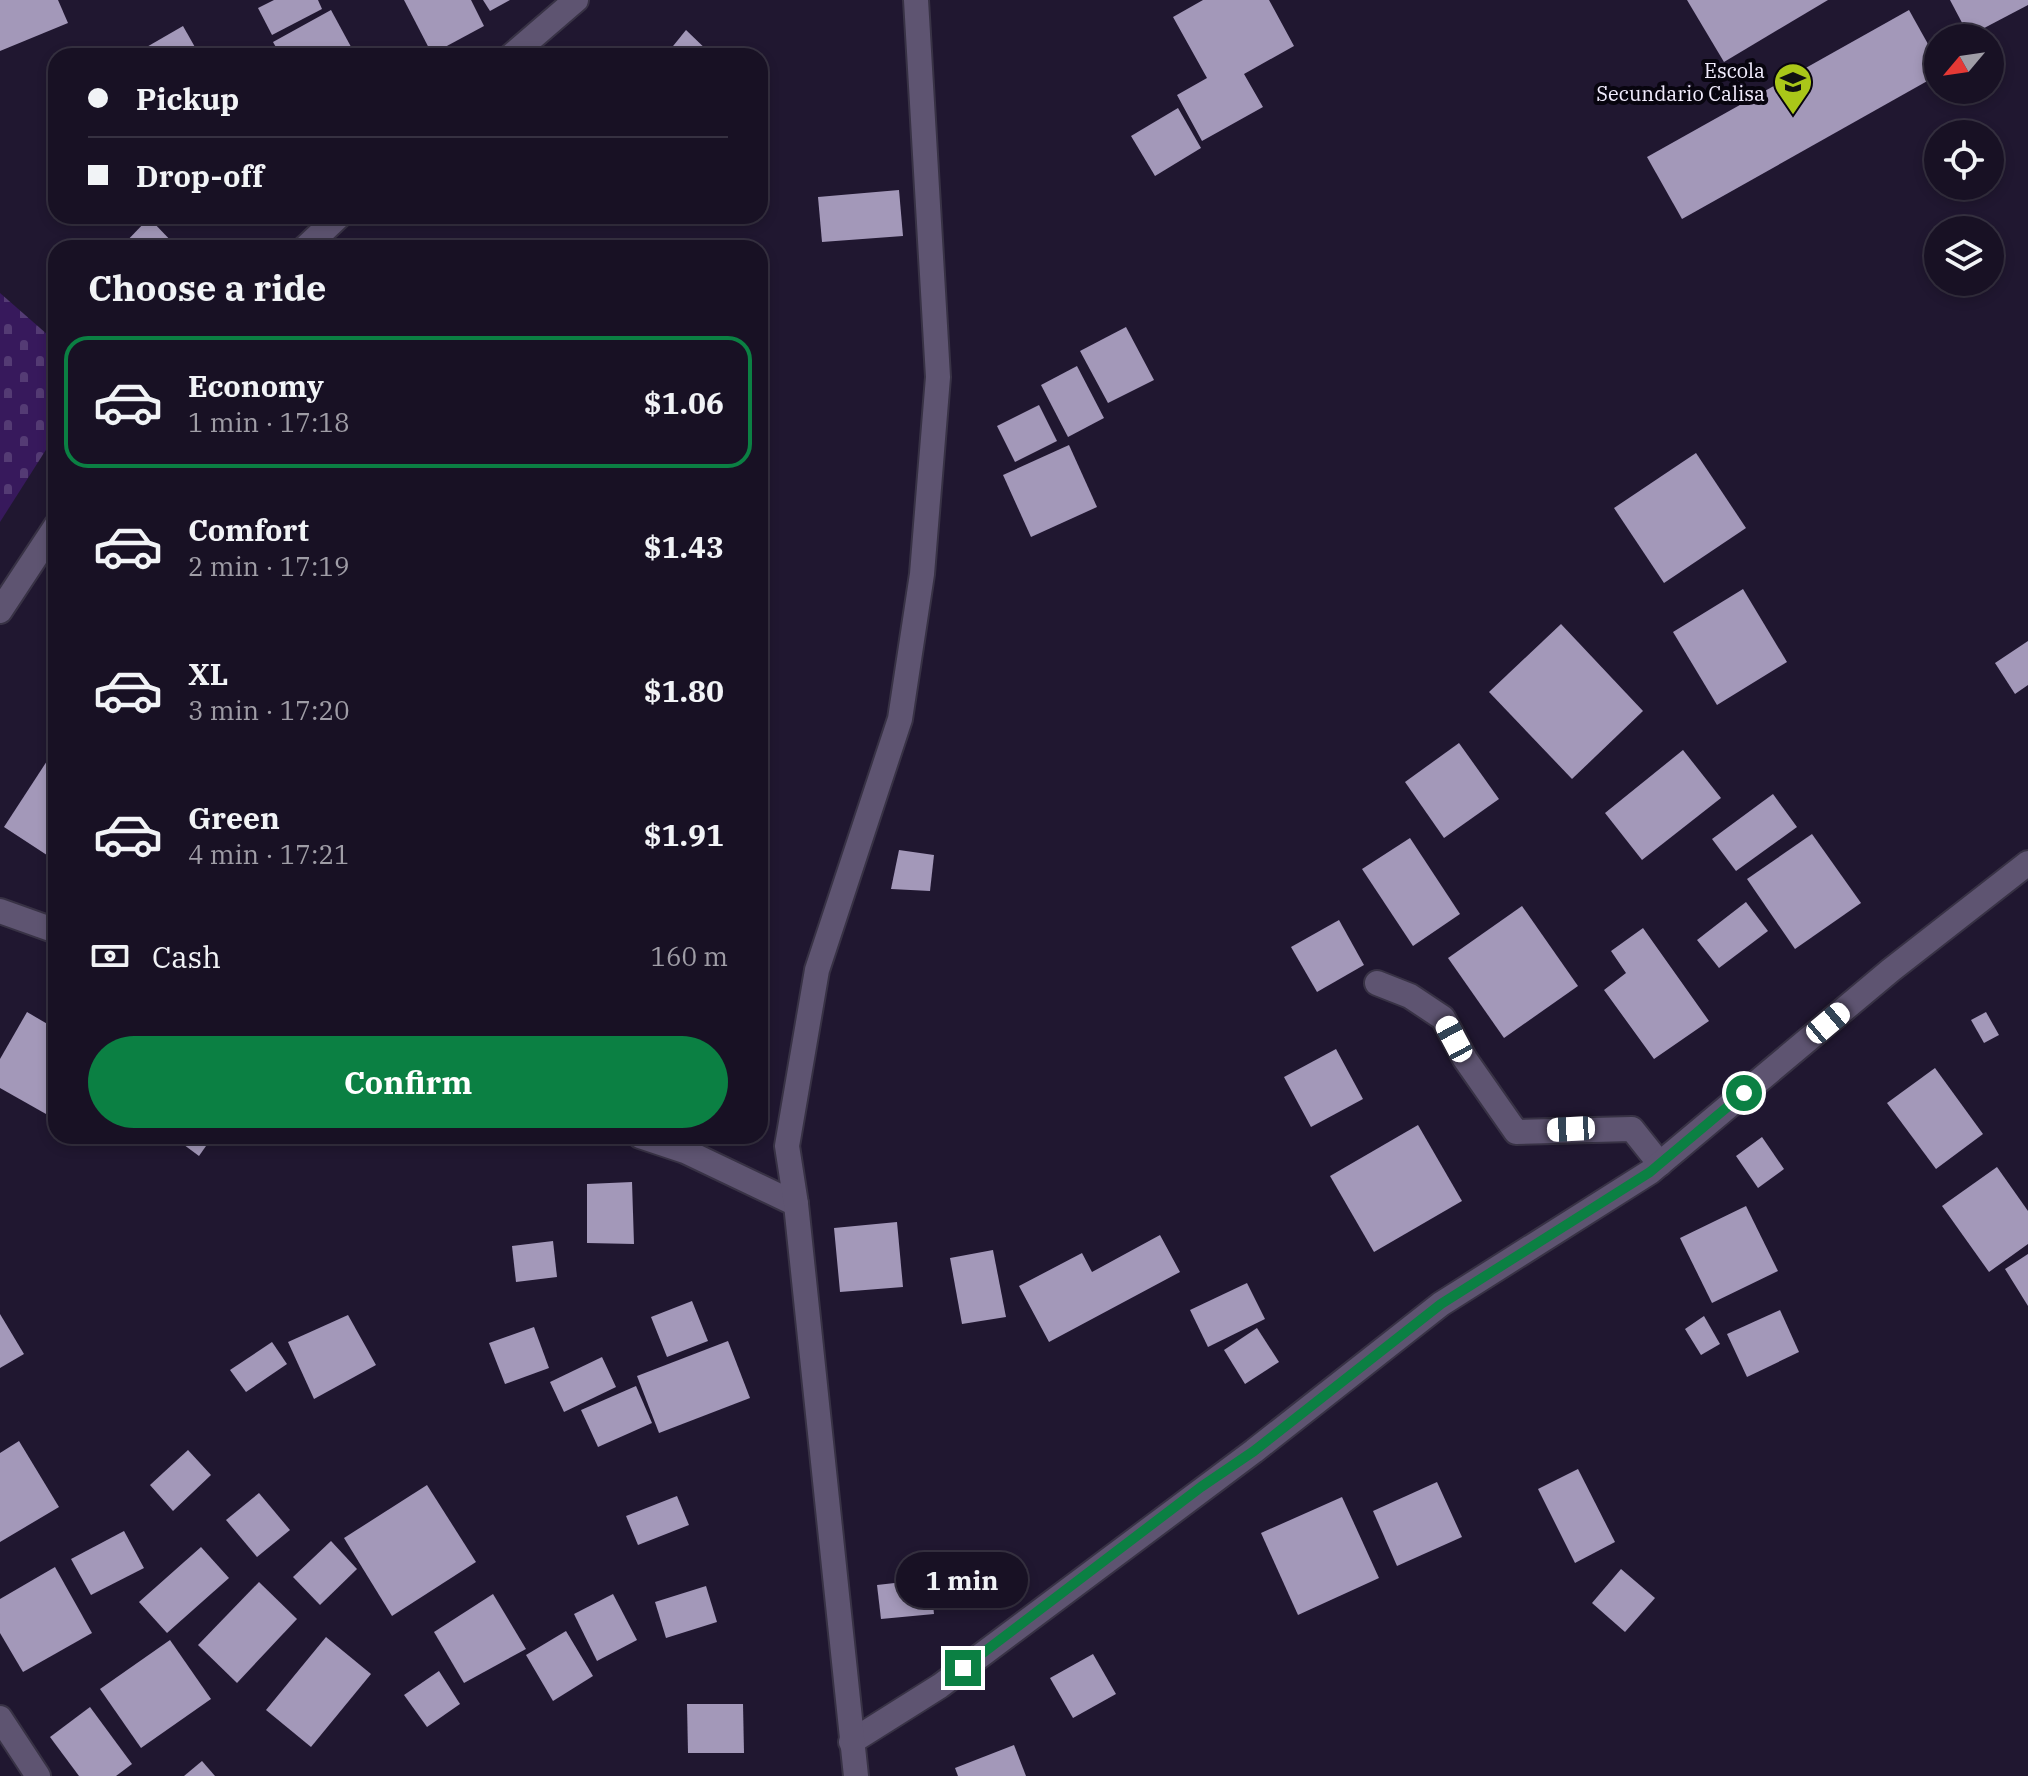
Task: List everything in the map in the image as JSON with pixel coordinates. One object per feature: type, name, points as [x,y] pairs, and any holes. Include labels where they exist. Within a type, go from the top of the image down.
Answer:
[{"type":"street","points":[[520,48],[576,0]]},
{"type":"street","points":[[856,1776],[796,1204],[787,1146],[817,970],[900,719],[922,574],[938,377],[916,0]]},
{"type":"street","points":[[314,240],[330,224]]},
{"type":"street","points":[[0,611],[48,538]]},
{"type":"street","points":[[851,1742],[940,1686],[1201,1487],[1254,1451],[1441,1304],[1660,1164],[1891,970],[2028,863]]},
{"type":"street","points":[[0,911],[48,928]]},
{"type":"street","points":[[1377,983],[1410,996],[1443,1018],[1465,1059],[1516,1132],[1632,1129],[1660,1164]]},
{"type":"street","points":[[664,1144],[796,1204]]},
{"type":"street","points":[[0,1718],[38,1776]]},
{"type":"green space","points":[[0,293],[48,335],[48,447],[0,522]]},
{"type":"building","points":[[0,0],[58,0],[68,23],[0,51]]},
{"type":"building","points":[[274,0],[318,0],[322,9],[272,35],[258,8]]},
{"type":"building","points":[[404,0],[471,0],[484,26],[443,48],[429,48]]},
{"type":"building","points":[[483,0],[510,0],[490,11]]},
{"type":"building","points":[[1203,0],[1269,0],[1294,46],[1244,74],[1263,107],[1202,141],[1177,95],[1207,78],[1173,17]]},
{"type":"building","points":[[1687,0],[1828,0],[1724,62]]},
{"type":"building","points":[[1950,0],[2028,0],[2028,5],[1992,24],[1963,24]]},
{"type":"building","points":[[331,10],[352,48],[276,48],[273,42]]},
{"type":"building","name":"Escola Secundario Calisa","points":[[1909,10],[1924,37],[1924,83],[1682,219],[1647,157]]},
{"type":"building","points":[[183,26],[195,48],[145,48]]},
{"type":"building","points":[[686,30],[705,48],[671,48]]},
{"type":"building","points":[[1178,108],[1201,148],[1155,176],[1131,136]]},
{"type":"building","points":[[899,190],[903,236],[822,242],[818,197]]},
{"type":"building","points":[[143,224],[155,224],[170,240],[128,240]]},
{"type":"building","points":[[1126,327],[1154,380],[1108,403],[1080,351]]},
{"type":"building","points":[[1077,366],[1104,418],[1068,437],[1041,385]]},
{"type":"building","points":[[1039,405],[1057,441],[1015,462],[997,426]]},
{"type":"building","points":[[1069,445],[1097,507],[1031,537],[1003,475]]},
{"type":"building","points":[[1696,453],[1746,528],[1664,583],[1614,508]]},
{"type":"building","points":[[1743,589],[1787,662],[1717,705],[1673,632]]},
{"type":"building","points":[[1561,624],[1643,711],[1572,779],[1489,692]]},
{"type":"building","points":[[2028,641],[2028,685],[2015,694],[1995,663]]},
{"type":"building","points":[[1459,743],[1499,799],[1444,838],[1405,782]]},
{"type":"building","points":[[1683,750],[1721,798],[1642,860],[1605,813]]},
{"type":"building","points":[[47,761],[48,856],[4,827]]},
{"type":"building","points":[[1773,794],[1797,827],[1736,871],[1712,839]]},
{"type":"building","points":[[1812,834],[1861,903],[1795,949],[1747,879]]},
{"type":"building","points":[[1410,838],[1460,914],[1413,946],[1362,869]]},
{"type":"building","points":[[899,850],[934,855],[930,891],[891,889]]},
{"type":"building","points":[[1746,902],[1768,931],[1719,968],[1697,940]]},
{"type":"building","points":[[1522,906],[1578,986],[1504,1038],[1448,958]]},
{"type":"building","points":[[1339,920],[1364,965],[1317,992],[1291,947]]},
{"type":"building","points":[[1643,928],[1709,1021],[1654,1059],[1604,990],[1626,973],[1611,951]]},
{"type":"building","points":[[27,1012],[48,1024],[46,1114],[0,1088],[0,1059]]},
{"type":"building","points":[[1986,1012],[1999,1035],[1984,1043],[1971,1020]]},
{"type":"building","points":[[1336,1049],[1363,1099],[1311,1127],[1284,1077]]},
{"type":"building","points":[[1935,1068],[1983,1134],[1936,1169],[1887,1103]]},
{"type":"building","points":[[1418,1125],[1462,1201],[1374,1252],[1330,1176]]},
{"type":"building","points":[[1762,1137],[1784,1169],[1758,1188],[1736,1156]]},
{"type":"building","points":[[183,1144],[207,1144],[199,1156]]},
{"type":"building","points":[[1997,1167],[2028,1211],[2028,1244],[1989,1272],[1942,1206]]},
{"type":"building","points":[[632,1182],[634,1244],[587,1243],[587,1184]]},
{"type":"building","points":[[1746,1206],[1778,1271],[1712,1303],[1680,1238]]},
{"type":"building","points":[[897,1222],[903,1287],[840,1292],[834,1228]]},
{"type":"building","points":[[1160,1235],[1180,1272],[1049,1342],[1019,1286],[1082,1253],[1092,1272]]},
{"type":"building","points":[[553,1241],[557,1277],[516,1282],[512,1246]]},
{"type":"building","points":[[993,1250],[1006,1317],[962,1324],[950,1258]]},
{"type":"building","points":[[2028,1254],[2028,1306],[2005,1269]]},
{"type":"building","points":[[1247,1283],[1265,1319],[1208,1347],[1190,1310]]},
{"type":"building","points":[[692,1301],[708,1341],[667,1357],[651,1317]]},
{"type":"building","points":[[1780,1310],[1799,1352],[1747,1377],[1727,1334]]},
{"type":"building","points":[[0,1314],[24,1354],[0,1368]]},
{"type":"building","points":[[348,1315],[376,1365],[314,1399],[288,1342]]},
{"type":"building","points":[[1704,1316],[1720,1344],[1701,1355],[1685,1329]]},
{"type":"building","points":[[534,1327],[549,1368],[505,1384],[489,1343]]},
{"type":"building","points":[[1257,1328],[1279,1362],[1245,1384],[1224,1350]]},
{"type":"building","points":[[728,1341],[750,1398],[659,1433],[637,1376]]},
{"type":"building","points":[[272,1342],[287,1364],[246,1392],[230,1370]]},
{"type":"building","points":[[602,1357],[616,1387],[564,1412],[550,1382]]},
{"type":"building","points":[[636,1386],[652,1423],[598,1447],[581,1410]]},
{"type":"building","points":[[19,1441],[59,1507],[0,1542],[0,1453]]},
{"type":"building","points":[[188,1450],[211,1475],[173,1511],[150,1485]]},
{"type":"building","points":[[1578,1469],[1615,1542],[1575,1563],[1538,1489]]},
{"type":"building","points":[[1437,1482],[1462,1537],[1397,1566],[1373,1511]]},
{"type":"building","points":[[427,1485],[476,1562],[392,1616],[344,1538]]},
{"type":"building","points":[[259,1493],[290,1530],[257,1557],[226,1520]]},
{"type":"building","points":[[677,1496],[689,1525],[638,1545],[626,1516]]},
{"type":"building","points":[[1342,1497],[1379,1578],[1298,1615],[1261,1533]]},
{"type":"building","points":[[124,1531],[144,1568],[91,1595],[71,1559]]},
{"type":"building","points":[[331,1541],[357,1569],[320,1605],[293,1577]]},
{"type":"building","points":[[201,1547],[229,1578],[167,1633],[139,1602]]},
{"type":"building","points":[[55,1567],[92,1633],[23,1672],[0,1633],[0,1599]]},
{"type":"building","points":[[1621,1569],[1655,1598],[1625,1632],[1592,1603]]},
{"type":"building","points":[[930,1579],[934,1614],[881,1619],[877,1585]]},
{"type":"building","points":[[259,1582],[297,1619],[237,1683],[198,1645]]},
{"type":"building","points":[[706,1586],[717,1622],[666,1638],[655,1602]]},
{"type":"building","points":[[493,1594],[526,1649],[464,1683],[434,1632]]},
{"type":"building","points":[[613,1594],[637,1640],[597,1661],[574,1614]]},
{"type":"building","points":[[566,1631],[593,1676],[553,1701],[526,1655]]},
{"type":"building","points":[[326,1637],[371,1674],[311,1747],[266,1710]]},
{"type":"building","points":[[170,1640],[211,1699],[141,1748],[100,1689]]},
{"type":"building","points":[[1093,1654],[1116,1694],[1073,1718],[1050,1678]]},
{"type":"building","points":[[439,1671],[460,1704],[427,1727],[404,1695]]},
{"type":"building","points":[[687,1704],[743,1704],[744,1753],[688,1753]]},
{"type":"building","points":[[90,1707],[132,1764],[116,1776],[79,1776],[50,1737]]},
{"type":"building","points":[[1014,1745],[1026,1776],[958,1776],[955,1768]]},
{"type":"building","points":[[202,1761],[215,1776],[184,1776]]},
{"type":"place","name":"Escola Secundario Calisa","points":[[1793,116]]},
{"type":"route","points":[[963,1668],[1201,1487],[1254,1451],[1441,1304],[1650,1172],[1744,1093]]}]
